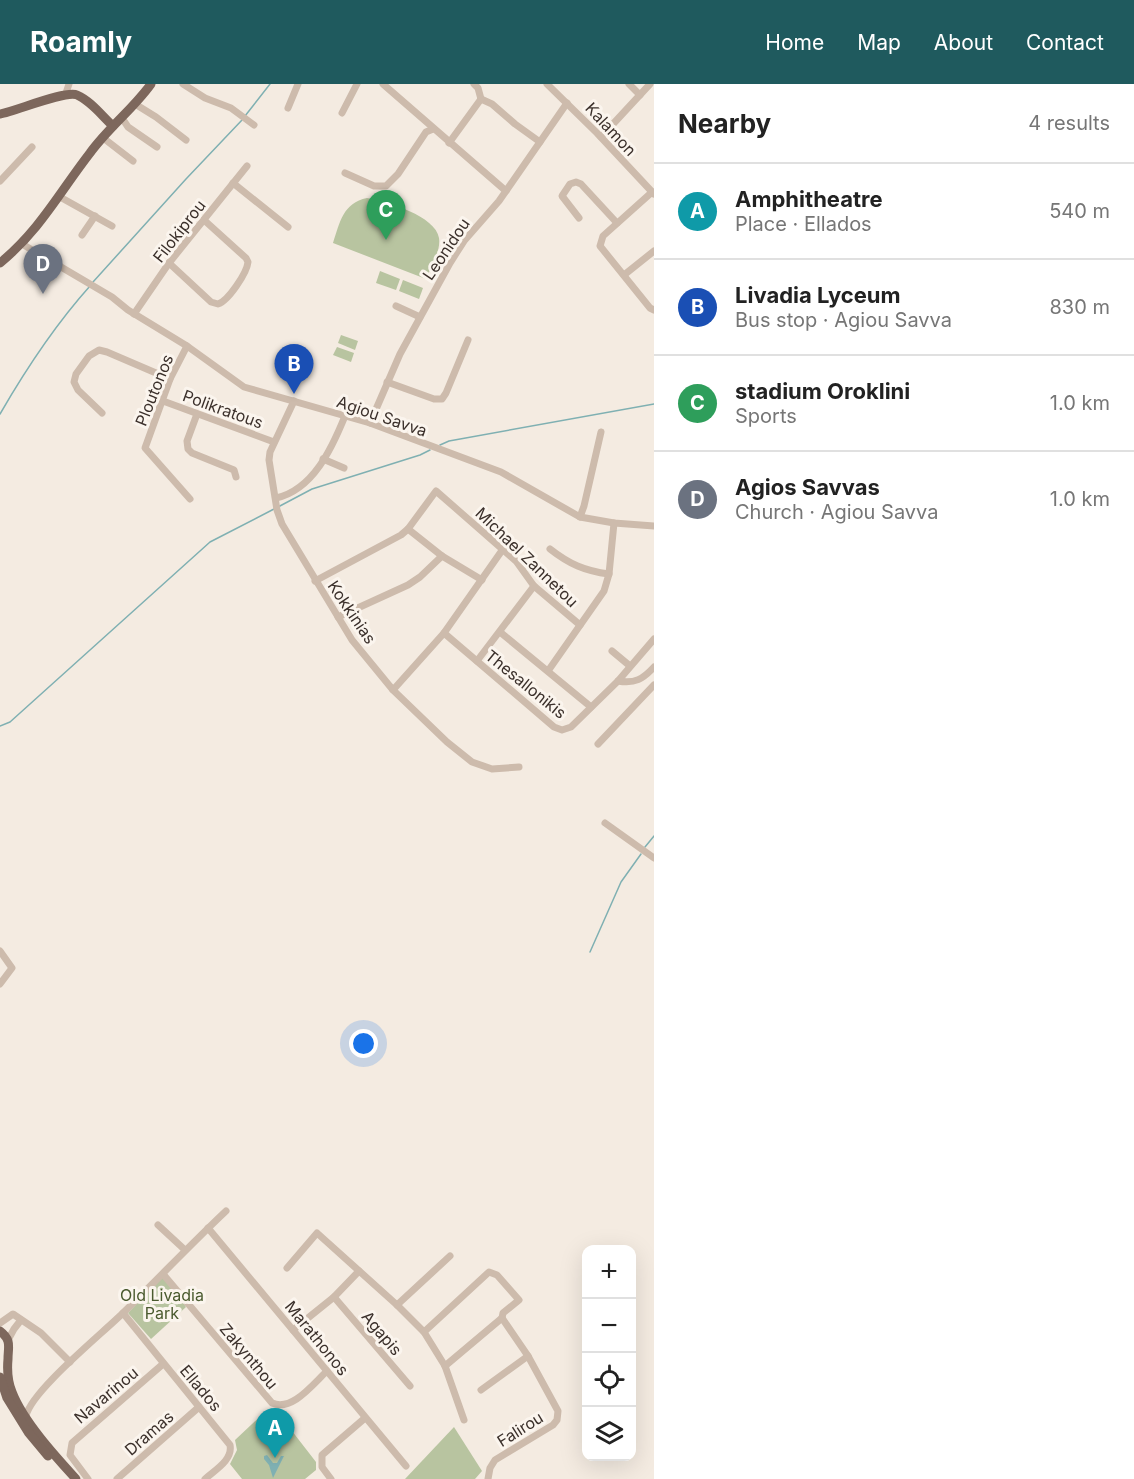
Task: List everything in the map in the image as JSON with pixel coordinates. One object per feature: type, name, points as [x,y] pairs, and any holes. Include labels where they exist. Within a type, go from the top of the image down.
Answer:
[{"type":"main road","points":[[0,263],[22,244],[60,197],[102,137],[135,104],[151,84]]},
{"type":"main road","points":[[0,114],[67,89],[82,97],[113,126]]},
{"type":"main road","points":[[0,1331],[10,1345],[4,1360],[12,1392],[26,1416],[76,1479]]},
{"type":"main road","points":[[0,1377],[7,1398],[28,1432],[67,1479]]},
{"type":"street","points":[[183,84],[201,96],[226,106],[254,125]]},
{"type":"street","points":[[288,108],[298,84]]},
{"type":"street","points":[[342,112],[357,84]]},
{"type":"street","points":[[384,84],[432,129],[506,191]]},
{"type":"street","points":[[474,84],[478,88],[481,99]]},
{"type":"street","name":"Kalamon","points":[[547,84],[653,193]]},
{"type":"street","points":[[629,84],[640,95]]},
{"type":"street","points":[[601,137],[650,84]]},
{"type":"street","points":[[481,99],[492,104],[540,142]]},
{"type":"street","points":[[449,143],[481,99]]},
{"type":"street","name":"Leonidou","points":[[370,423],[387,382],[420,317],[464,241],[506,191],[567,103]]},
{"type":"street","points":[[135,104],[186,140]]},
{"type":"street","points":[[122,118],[129,127],[157,147]]},
{"type":"street","points":[[345,173],[374,186],[386,186],[398,174],[426,132],[432,129]]},
{"type":"street","points":[[102,137],[133,161]]},
{"type":"street","points":[[0,181],[32,147]]},
{"type":"street","name":"Filokiprou","points":[[134,314],[169,263],[247,166]]},
{"type":"street","points":[[579,219],[562,196],[570,184],[576,182],[581,184],[617,224]]},
{"type":"street","points":[[233,183],[288,227]]},
{"type":"street","points":[[653,193],[603,236],[600,246],[654,310]]},
{"type":"street","points":[[60,197],[112,226]]},
{"type":"street","points":[[82,235],[95,216]]},
{"type":"street","points":[[169,263],[211,302],[218,304],[226,300],[246,270],[248,262],[204,220]]},
{"type":"street","name":"Agiou Savva","points":[[22,244],[112,297],[134,314],[187,346],[237,384],[250,390],[370,423],[511,476],[580,517],[614,523],[654,526]]},
{"type":"street","points":[[624,275],[654,251]]},
{"type":"street","points":[[396,306],[420,317]]},
{"type":"street","points":[[387,382],[434,399],[442,399],[468,340]]},
{"type":"street","name":"Ploutonos","points":[[187,346],[170,379],[145,448],[190,499]]},
{"type":"street","points":[[102,413],[78,390],[74,382],[78,372],[95,351],[107,352],[170,379]]},
{"type":"street","name":"Polikratous","points":[[163,401],[274,442]]},
{"type":"street","name":"Kokkinias","points":[[294,401],[274,442],[269,460],[276,503],[286,532],[315,581],[352,640],[393,690],[447,742],[471,762],[492,769],[519,768]]},
{"type":"street","points":[[197,414],[187,441],[188,449],[192,453],[234,470],[236,477]]},
{"type":"street","points":[[276,503],[308,481],[323,459],[345,416]]},
{"type":"street","points":[[580,517],[601,432]]},
{"type":"street","points":[[323,459],[344,468]]},
{"type":"street","name":"Michael Zannetou","points":[[315,581],[397,538],[408,529],[436,491],[516,561],[534,585],[580,625]]},
{"type":"street","points":[[548,671],[604,591],[609,574],[614,523]]},
{"type":"street","points":[[408,529],[442,556],[482,580]]},
{"type":"street","points":[[393,690],[444,633],[503,549]]},
{"type":"street","points":[[550,549],[572,565],[609,574]]},
{"type":"street","points":[[338,617],[408,585],[442,556]]},
{"type":"street","points":[[477,661],[534,585]]},
{"type":"street","points":[[500,632],[591,707],[618,681],[654,639]]},
{"type":"street","name":"Thesallonikis","points":[[444,633],[559,730],[571,727],[591,707]]},
{"type":"street","points":[[612,651],[630,666]]},
{"type":"street","points":[[618,681],[636,681],[644,678],[654,667]]},
{"type":"street","points":[[598,744],[654,685]]},
{"type":"street","points":[[605,824],[654,858]]},
{"type":"street","points":[[0,951],[12,968],[0,984]]},
{"type":"street","points":[[26,1416],[30,1404],[70,1362],[226,1211]]},
{"type":"street","points":[[158,1225],[185,1250]]},
{"type":"street","name":"Marathonos","points":[[208,1228],[406,1466]]},
{"type":"street","points":[[287,1268],[317,1233],[424,1332],[445,1366],[464,1420]]},
{"type":"street","points":[[397,1305],[450,1256]]},
{"type":"street","points":[[293,1330],[334,1297],[359,1271]]},
{"type":"street","points":[[424,1332],[489,1272],[497,1275],[519,1300],[503,1313],[502,1318],[445,1366]]},
{"type":"street","name":"Zakynthou","points":[[163,1274],[272,1403],[280,1405],[290,1403],[327,1371]]},
{"type":"street","name":"Agapis","points":[[334,1297],[410,1386]]},
{"type":"street","name":"Ellados","points":[[123,1313],[228,1442],[231,1449],[226,1460],[205,1479]]},
{"type":"street","points":[[0,1323],[13,1314],[40,1333],[70,1362]]},
{"type":"street","points":[[481,1390],[528,1356],[502,1318]]},
{"type":"street","points":[[8,1340],[21,1320]]},
{"type":"street","name":"Falirou","points":[[488,1479],[490,1468],[495,1460],[556,1423],[558,1411],[528,1356]]},
{"type":"street","name":"Navarinou","points":[[88,1479],[70,1455],[72,1443],[163,1364]]},
{"type":"street","points":[[19,1404],[30,1404]]},
{"type":"street","name":"Dramas","points":[[117,1479],[199,1407]]},
{"type":"street","points":[[332,1479],[322,1467],[322,1455],[365,1418]]},
{"type":"green space","points":[[367,198],[386,202],[420,216],[436,230],[439,248],[426,279],[333,243],[344,214],[353,204]]},
{"type":"green space","points":[[380,271],[400,279],[396,290],[376,283]]},
{"type":"green space","points":[[403,280],[423,288],[419,299],[399,291]]},
{"type":"green space","points":[[341,335],[358,341],[355,350],[338,343]]},
{"type":"green space","points":[[337,347],[354,353],[351,362],[333,355]]},
{"type":"green space","name":"Old Livadia Park","points":[[164,1275],[186,1307],[151,1339],[128,1313]]},
{"type":"green space","points":[[266,1411],[278,1413],[316,1462],[316,1470],[305,1479],[242,1479],[230,1464],[237,1450],[235,1440]]},
{"type":"green space","points":[[454,1427],[482,1471],[475,1479],[405,1479]]},
{"type":"water","points":[[267,1455],[273,1463],[277,1463],[281,1456],[284,1456],[273,1478],[269,1465],[264,1459]]},
{"type":"waterway","points":[[245,116],[270,84]]},
{"type":"waterway","points":[[93,282],[242,120]]},
{"type":"waterway","points":[[0,414],[42,348],[90,286]]},
{"type":"waterway","points":[[440,445],[449,441],[654,404]]},
{"type":"waterway","points":[[278,507],[312,489],[430,450]]},
{"type":"waterway","points":[[0,726],[10,722],[210,542],[274,509]]},
{"type":"waterway","points":[[645,847],[654,836]]},
{"type":"waterway","points":[[590,952],[621,882],[641,854]]},
{"type":"place","name":"stadium Oroklini","points":[[386,240]]},
{"type":"place","name":"Agios Savvas","points":[[43,294]]},
{"type":"place","name":"Livadia Lyceum","points":[[294,394]]},
{"type":"place","name":"Amphitheatre","points":[[275,1458]]}]
